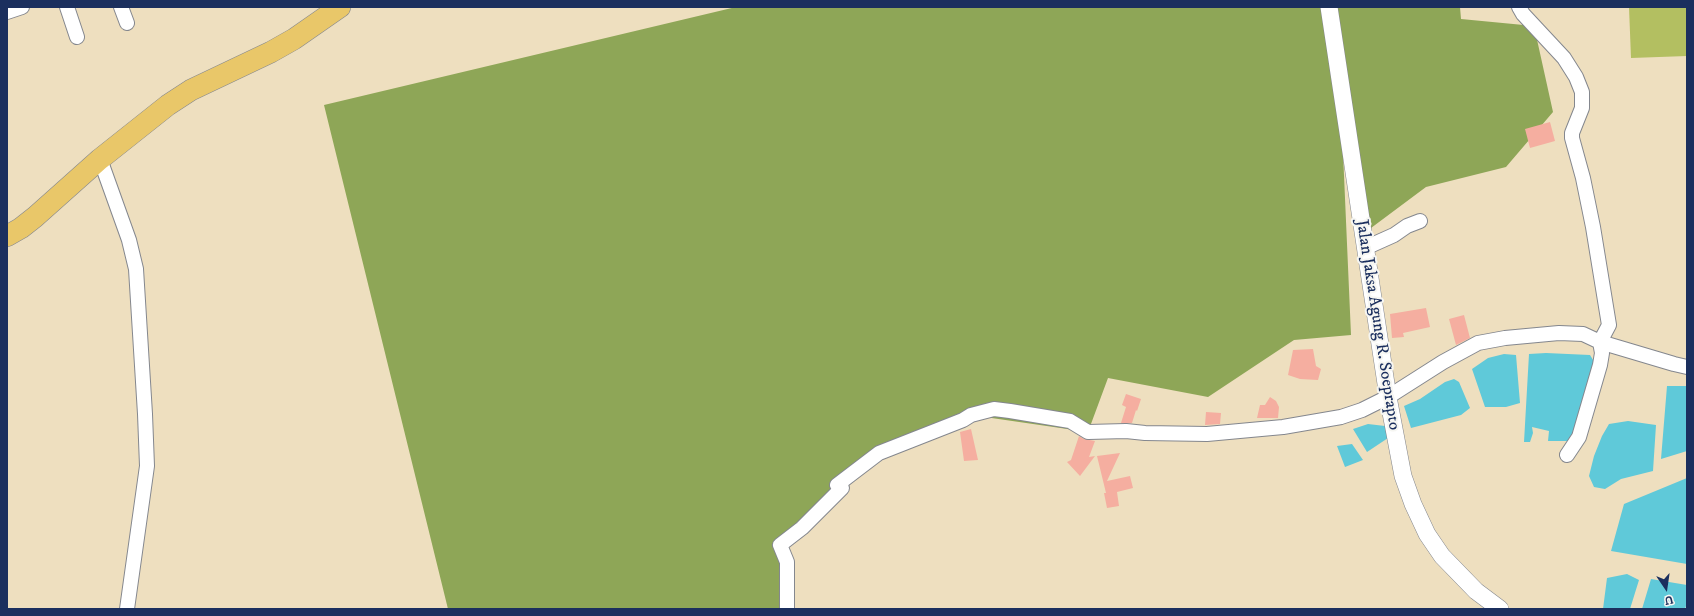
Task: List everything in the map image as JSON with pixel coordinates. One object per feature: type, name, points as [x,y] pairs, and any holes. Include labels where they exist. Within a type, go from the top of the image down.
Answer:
[{"type":"main road","points":[[7,236],[21,228],[35,217],[100,159],[178,98],[200,85],[271,52],[294,39],[340,7]]},
{"type":"street","points":[[7,11],[22,7]]},
{"type":"street","points":[[67,7],[77,37]]},
{"type":"street","points":[[121,7],[127,23]]},
{"type":"street","name":"Jalan Jaksa Agung R. Soeprapto","points":[[1329,7],[1388,397],[1403,476],[1413,504],[1427,534],[1442,556],[1476,592],[1500,609]]},
{"type":"street","points":[[1519,7],[1523,14],[1564,58],[1576,78],[1582,92],[1582,108],[1572,133],[1572,138],[1583,178],[1593,227],[1609,325],[1600,342],[1602,353],[1600,365],[1579,437],[1567,455]]},
{"type":"street","points":[[100,159],[129,240],[136,269],[145,414],[147,466],[127,609]]},
{"type":"street","points":[[1365,248],[1394,235],[1407,226],[1420,221]]},
{"type":"street","points":[[787,609],[787,562],[780,545],[802,528],[842,488],[837,485],[879,454],[963,420],[971,415],[994,409],[1070,421],[1088,432],[1126,431],[1145,433],[1207,434],[1283,428],[1341,417],[1362,410],[1388,397],[1442,362],[1478,343],[1505,338],[1559,333],[1583,334],[1600,342],[1674,364],[1687,366]]},
{"type":"green space","points":[[736,7],[1460,7],[1461,19],[1534,26],[1553,112],[1506,167],[1426,187],[1371,228],[1341,107],[1351,335],[1294,340],[1208,397],[1108,378],[1088,432],[971,415],[879,453],[780,545],[779,609],[448,609],[324,105]]},
{"type":"green space","points":[[1629,7],[1687,7],[1687,56],[1631,58]]},
{"type":"water","points":[[1546,353],[1590,355],[1598,368],[1574,441],[1548,441],[1549,431],[1532,427],[1533,433],[1530,442],[1524,442],[1529,354]]},
{"type":"water","points":[[1504,354],[1516,355],[1520,403],[1506,407],[1485,407],[1472,369],[1488,358]]},
{"type":"water","points":[[1454,379],[1459,382],[1470,408],[1461,415],[1411,428],[1404,406],[1420,399],[1445,382]]},
{"type":"water","points":[[1667,386],[1687,386],[1687,451],[1661,459]]},
{"type":"water","points":[[1628,421],[1656,425],[1653,471],[1621,479],[1605,489],[1594,487],[1589,476],[1594,456],[1602,436],[1609,424]]},
{"type":"water","points":[[1368,424],[1385,426],[1388,438],[1367,452],[1353,429]]},
{"type":"water","points":[[1352,444],[1363,460],[1345,467],[1337,446]]},
{"type":"water","points":[[1687,478],[1687,564],[1611,551],[1624,504]]},
{"type":"water","points":[[1627,574],[1639,580],[1630,609],[1603,609],[1607,578]]},
{"type":"water","points":[[1651,579],[1687,585],[1687,603],[1685,609],[1642,609]]},
{"type":"building","points":[[1550,122],[1555,141],[1530,148],[1525,129]]},
{"type":"building","points":[[1426,308],[1430,327],[1403,333],[1404,337],[1392,338],[1390,314]]},
{"type":"building","points":[[1464,315],[1470,338],[1456,345],[1449,319]]},
{"type":"building","points":[[1313,349],[1316,366],[1321,369],[1318,380],[1300,379],[1288,375],[1293,350]]},
{"type":"building","points":[[1126,394],[1141,399],[1132,423],[1121,423],[1126,407],[1122,405]]},
{"type":"building","points":[[1270,397],[1276,401],[1279,407],[1278,418],[1257,418],[1260,405],[1265,405]]},
{"type":"building","points":[[1206,412],[1221,413],[1220,424],[1205,425]]},
{"type":"building","points":[[971,429],[978,460],[964,461],[960,432]]},
{"type":"building","points":[[1079,436],[1084,439],[1095,441],[1089,457],[1095,456],[1080,476],[1067,462],[1071,460]]},
{"type":"building","points":[[1120,453],[1107,481],[1130,476],[1133,488],[1117,492],[1119,506],[1107,508],[1104,493],[1106,493],[1097,456]]}]
